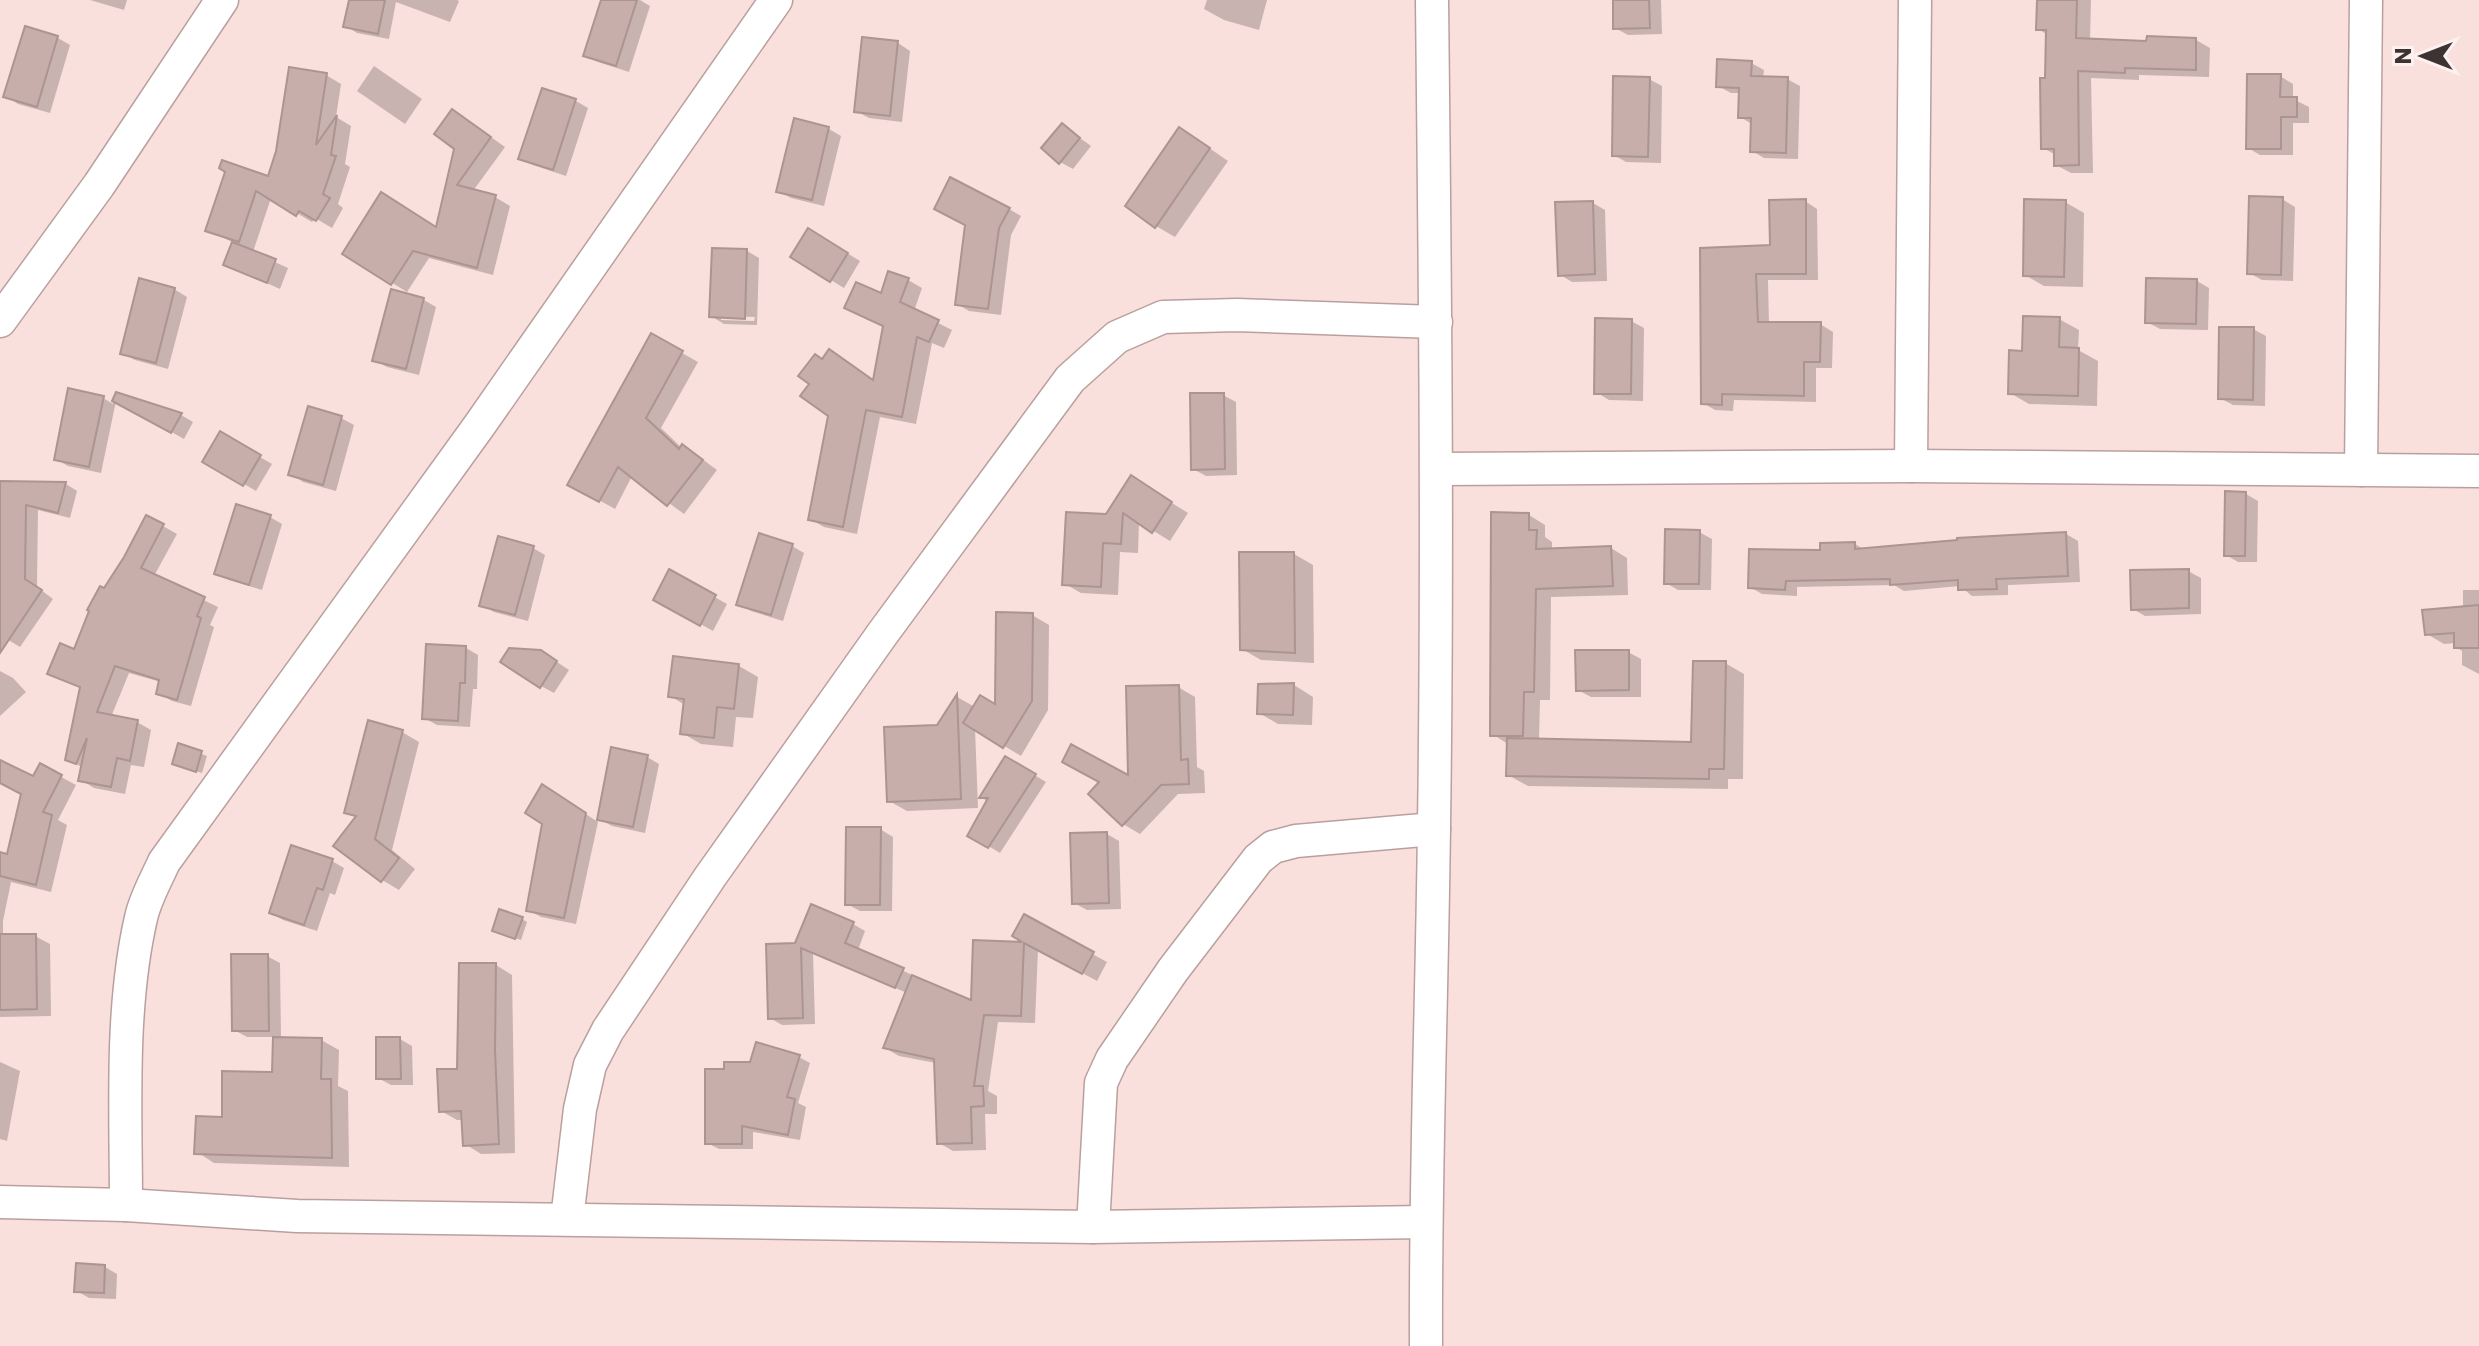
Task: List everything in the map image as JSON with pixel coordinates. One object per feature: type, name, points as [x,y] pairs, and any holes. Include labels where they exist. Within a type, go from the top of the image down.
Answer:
[{"type":"street","points":[[0,321],[99,185],[222,0]]},
{"type":"street","points":[[126,1205],[130,980],[141,916],[164,862],[479,426],[776,0]]},
{"type":"street","points":[[1426,1346],[1425,1222],[1438,469],[1432,0]]},
{"type":"street","points":[[1911,466],[1915,0]]},
{"type":"street","points":[[2361,470],[2366,0]]},
{"type":"street","points":[[567,1219],[580,1109],[590,1065],[608,1030],[710,877],[874,646],[1070,379],[1117,337],[1163,317],[1237,315],[1436,322]]},
{"type":"street","points":[[1438,469],[1911,466],[2479,471]]},
{"type":"street","points":[[1093,1227],[1101,1083],[1112,1059],[1173,970],[1258,859],[1273,847],[1296,841],[1434,829]]},
{"type":"street","points":[[0,1202],[126,1205],[297,1216],[1093,1227],[1425,1222]]},
{"type":"building","points":[[349,0],[385,0],[378,34],[343,27]]},
{"type":"building","points":[[601,0],[637,0],[616,66],[583,56]]},
{"type":"building","points":[[1613,0],[1649,0],[1650,28],[1613,29]]},
{"type":"building","points":[[2037,0],[2077,0],[2076,38],[2146,41],[2147,36],[2196,38],[2196,70],[2125,68],[2125,73],[2078,71],[2079,165],[2054,166],[2054,149],[2041,149],[2040,78],[2045,78],[2046,30],[2036,30]]},
{"type":"building","points":[[25,26],[58,36],[37,107],[3,97]]},
{"type":"building","points":[[862,37],[898,41],[890,116],[854,112]]},
{"type":"building","points":[[1717,59],[1752,61],[1751,76],[1788,77],[1786,153],[1750,152],[1751,118],[1738,118],[1739,88],[1716,87]]},
{"type":"building","points":[[289,67],[327,73],[316,145],[337,115],[331,155],[336,156],[323,194],[330,198],[316,221],[299,211],[296,216],[256,191],[239,242],[205,231],[225,172],[219,168],[222,160],[268,176],[276,151]]},
{"type":"building","points":[[2247,74],[2281,74],[2280,97],[2297,97],[2297,117],[2281,117],[2281,149],[2246,149]]},
{"type":"building","points":[[1613,76],[1650,77],[1648,157],[1612,156]]},
{"type":"building","points":[[542,88],[576,99],[553,170],[518,159]]},
{"type":"building","points":[[452,109],[491,137],[457,185],[496,195],[477,268],[413,251],[391,285],[342,254],[381,192],[436,227],[454,149],[434,134]]},
{"type":"building","points":[[794,118],[829,127],[812,200],[776,192]]},
{"type":"building","points":[[1062,123],[1080,138],[1059,164],[1041,148]]},
{"type":"building","points":[[1179,127],[1210,148],[1155,228],[1125,206]]},
{"type":"building","points":[[950,177],[1010,208],[999,228],[988,309],[955,305],[965,225],[934,209]]},
{"type":"building","points":[[2249,196],[2283,197],[2281,275],[2247,274]]},
{"type":"building","points":[[1806,199],[1806,274],[1756,274],[1758,322],[1821,322],[1820,362],[1804,362],[1804,396],[1722,394],[1722,405],[1701,404],[1700,248],[1770,245],[1769,200]]},
{"type":"building","points":[[2024,199],[2066,200],[2064,277],[2023,276]]},
{"type":"building","points":[[1593,201],[1595,274],[1558,276],[1555,202]]},
{"type":"building","points":[[808,228],[848,253],[830,282],[790,257]]},
{"type":"building","points":[[232,242],[276,259],[267,283],[223,265]]},
{"type":"building","points":[[712,248],[747,249],[745,319],[709,317]]},
{"type":"building","points":[[888,271],[909,278],[900,302],[939,320],[929,342],[917,337],[902,417],[866,410],[843,527],[808,520],[828,416],[800,396],[809,384],[798,376],[815,354],[822,359],[829,349],[873,380],[883,326],[844,308],[856,282],[881,293]]},
{"type":"building","points":[[139,278],[175,288],[156,363],[120,354]]},
{"type":"building","points":[[2146,278],[2197,279],[2196,324],[2145,323]]},
{"type":"building","points":[[391,289],[424,298],[406,369],[372,361]]},
{"type":"building","points":[[2023,316],[2060,317],[2059,347],[2079,348],[2078,396],[2008,394],[2009,350],[2022,351]]},
{"type":"building","points":[[1595,318],[1632,319],[1631,394],[1594,394]]},
{"type":"building","points":[[2219,327],[2254,327],[2253,400],[2218,399]]},
{"type":"building","points":[[651,333],[683,351],[646,418],[679,449],[682,444],[703,460],[667,506],[618,467],[599,502],[567,485]]},
{"type":"building","points":[[68,388],[104,396],[89,467],[54,460]]},
{"type":"building","points":[[116,392],[182,413],[171,433],[112,401]]},
{"type":"building","points":[[1190,393],[1224,393],[1225,469],[1191,470]]},
{"type":"building","points":[[308,406],[342,416],[323,485],[288,475]]},
{"type":"building","points":[[220,431],[261,455],[243,486],[202,462]]},
{"type":"building","points":[[1131,475],[1172,502],[1152,533],[1123,513],[1121,544],[1103,543],[1101,587],[1062,585],[1066,512],[1106,514]]},
{"type":"building","points":[[0,481],[66,482],[58,513],[26,505],[25,579],[42,590],[0,653]]},
{"type":"building","points":[[2225,491],[2246,492],[2245,556],[2224,556]]},
{"type":"building","points":[[236,504],[271,515],[249,585],[214,574]]},
{"type":"building","points":[[1491,512],[1529,513],[1529,530],[1537,530],[1536,549],[1611,546],[1613,586],[1536,589],[1534,692],[1524,692],[1523,736],[1490,736]]},
{"type":"building","points":[[146,515],[164,524],[141,568],[205,597],[197,616],[201,618],[177,700],[156,694],[159,680],[115,666],[97,712],[138,720],[130,761],[117,758],[111,787],[78,781],[87,738],[76,764],[65,760],[80,687],[47,674],[60,643],[74,649],[87,610],[100,586],[104,588],[124,557]]},
{"type":"building","points":[[1665,529],[1700,530],[1699,584],[1664,584]]},
{"type":"building","points":[[2066,532],[2068,576],[1996,579],[1997,589],[1958,590],[1958,580],[1890,585],[1890,579],[1786,581],[1785,590],[1748,588],[1749,549],[1820,550],[1820,543],[1855,542],[1855,549],[1957,538]]},
{"type":"building","points":[[759,533],[793,544],[771,615],[736,605]]},
{"type":"building","points":[[498,536],[534,546],[515,615],[479,606]]},
{"type":"building","points":[[1239,552],[1294,552],[1295,653],[1240,650]]},
{"type":"building","points":[[669,569],[716,595],[700,626],[653,600]]},
{"type":"building","points":[[2189,569],[2189,608],[2131,610],[2130,570]]},
{"type":"building","points":[[2479,605],[2479,648],[2454,648],[2454,633],[2425,635],[2422,610]]},
{"type":"building","points":[[996,612],[1033,613],[1032,701],[1003,748],[963,723],[980,695],[995,704]]},
{"type":"building","points":[[426,644],[466,646],[465,683],[460,683],[458,721],[422,719]]},
{"type":"building","points":[[509,648],[541,650],[557,661],[540,688],[500,662]]},
{"type":"building","points":[[1575,650],[1629,650],[1629,690],[1576,691]]},
{"type":"building","points":[[673,656],[739,664],[734,709],[717,707],[714,738],[680,734],[684,699],[668,697]]},
{"type":"building","points":[[1693,661],[1726,661],[1724,769],[1709,769],[1709,779],[1506,776],[1507,738],[1691,742]]},
{"type":"building","points":[[1294,683],[1293,715],[1257,714],[1258,684]]},
{"type":"building","points":[[1179,685],[1181,760],[1188,759],[1189,784],[1161,785],[1122,826],[1088,794],[1099,782],[1062,762],[1071,744],[1128,775],[1126,686]]},
{"type":"building","points":[[957,694],[961,799],[887,802],[884,727],[937,725]]},
{"type":"building","points":[[368,720],[403,730],[375,839],[399,858],[381,882],[333,846],[356,816],[344,813]]},
{"type":"building","points":[[178,743],[202,751],[196,772],[172,764]]},
{"type":"building","points":[[611,747],[648,755],[633,827],[597,820]]},
{"type":"building","points":[[1005,756],[1036,774],[988,848],[967,836],[988,798],[979,798]]},
{"type":"building","points":[[0,760],[33,776],[40,763],[62,775],[43,812],[52,815],[36,885],[0,876],[0,852],[7,854],[21,794],[0,783]]},
{"type":"building","points":[[542,784],[586,813],[564,918],[526,911],[542,824],[525,813]]},
{"type":"building","points":[[846,827],[881,827],[880,905],[845,905]]},
{"type":"building","points":[[1107,832],[1109,903],[1072,904],[1070,833]]},
{"type":"building","points":[[291,845],[333,859],[323,890],[317,888],[304,925],[269,913]]},
{"type":"building","points":[[811,904],[854,922],[845,943],[904,968],[895,988],[801,948],[803,1018],[768,1019],[766,944],[795,943]]},
{"type":"building","points":[[499,909],[523,917],[515,939],[492,931]]},
{"type":"building","points":[[1024,914],[1094,952],[1082,974],[1024,943],[1021,1016],[984,1015],[974,1086],[983,1086],[984,1106],[971,1107],[972,1143],[937,1144],[934,1059],[883,1048],[912,975],[971,1000],[973,940],[1022,942],[1012,936]]},
{"type":"building","points":[[0,934],[36,934],[37,1009],[0,1010]]},
{"type":"building","points":[[231,954],[268,954],[269,1031],[232,1031]]},
{"type":"building","points":[[459,963],[496,963],[495,1050],[499,1144],[463,1146],[461,1111],[439,1112],[437,1069],[457,1069]]},
{"type":"building","points":[[273,1037],[322,1038],[321,1079],[331,1079],[332,1158],[194,1154],[196,1116],[222,1117],[222,1071],[272,1072]]},
{"type":"building","points":[[376,1037],[400,1037],[401,1079],[376,1079]]},
{"type":"building","points":[[756,1042],[800,1055],[787,1097],[795,1099],[788,1135],[742,1126],[742,1144],[705,1144],[705,1069],[724,1069],[724,1062],[750,1062]]},
{"type":"building","points":[[76,1263],[105,1265],[104,1293],[74,1292]]}]
